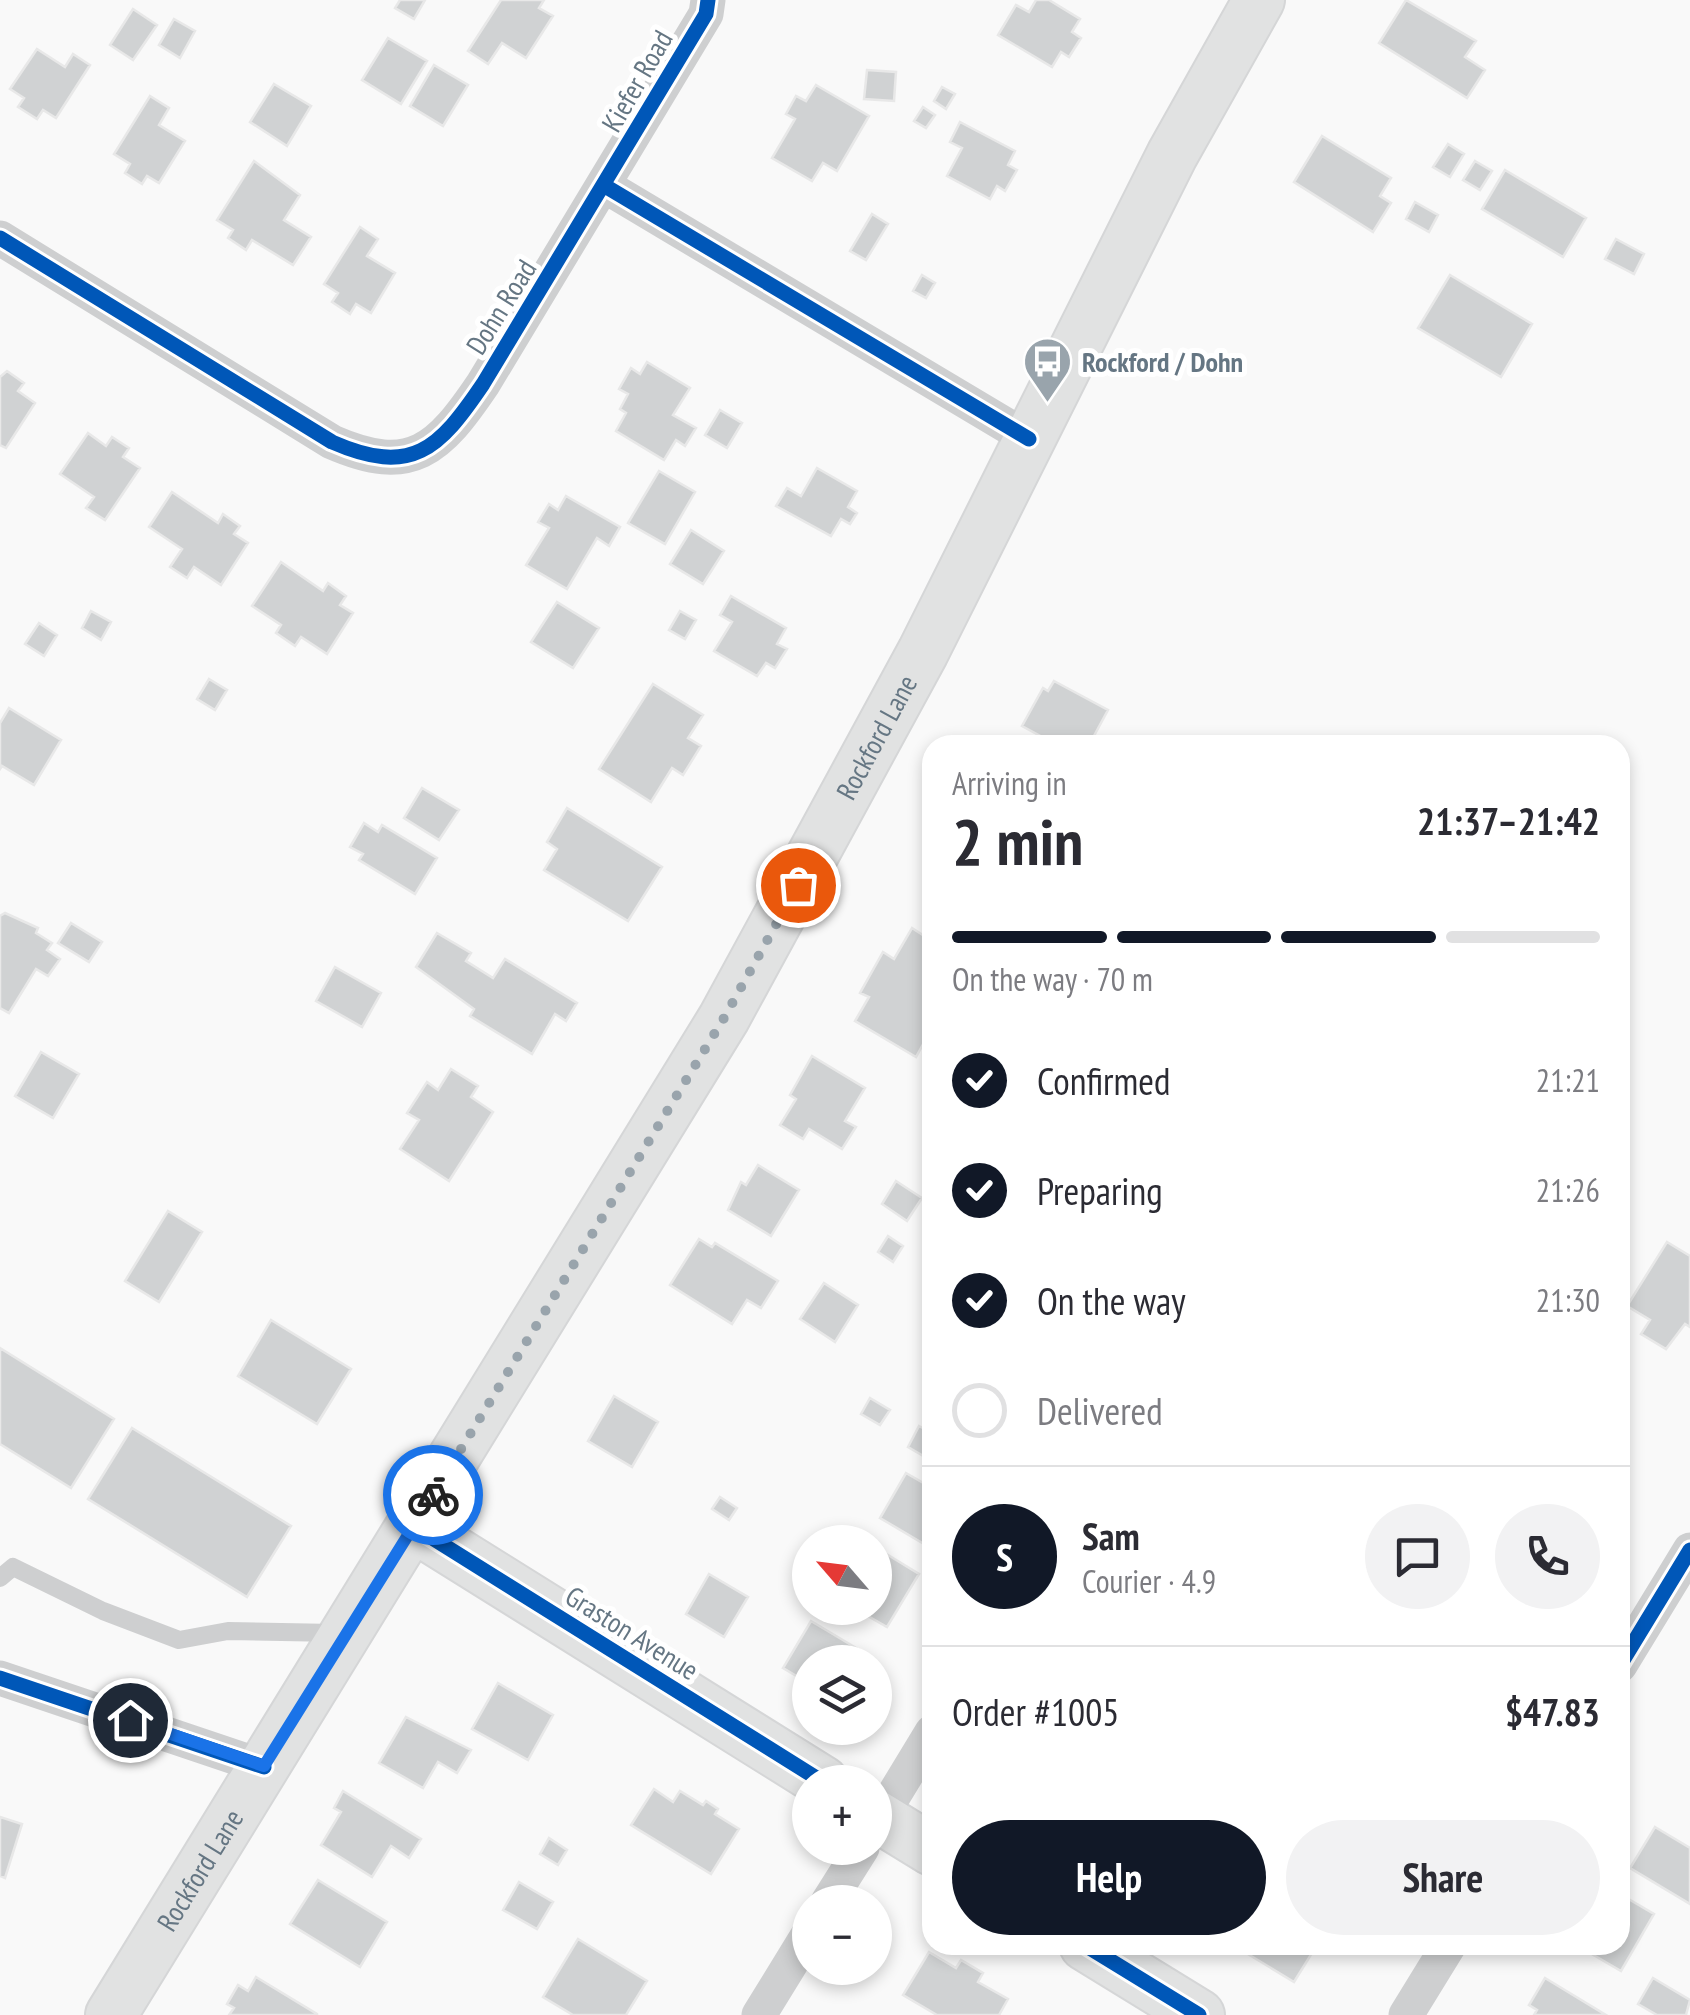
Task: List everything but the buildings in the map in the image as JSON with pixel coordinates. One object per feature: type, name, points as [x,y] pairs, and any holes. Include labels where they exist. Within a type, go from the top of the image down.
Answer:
[{"type":"main road","name":"Rockford Lane","points":[[110,2015],[724,1018],[854,786],[1172,154],[1259,0]]},
{"type":"main road","name":"Graston Avenue","points":[[414,1526],[797,1765]]},
{"type":"main road","points":[[892,1834],[922,1846]]},
{"type":"main road","points":[[1102,1955],[1198,2015]]},
{"type":"street","name":"Kiefer Road","points":[[605,186],[706,14],[708,0]]},
{"type":"street","name":"Dohn Road","points":[[0,238],[332,442],[366,457],[404,458],[428,449],[452,429],[605,186]]},
{"type":"street","points":[[605,186],[1029,439]]},
{"type":"street","points":[[1630,1649],[1690,1550]]},
{"type":"street","points":[[0,1678],[264,1766]]},
{"type":"street","points":[[892,1796],[922,1748]]},
{"type":"street","points":[[1406,2015],[1443,1955]]},
{"type":"street","points":[[759,2015],[792,1961]]},
{"type":"lane","points":[[0,1578],[14,1567],[102,1611],[179,1640],[228,1632],[347,1634]]},
{"type":"cycle path","points":[[0,238],[332,442],[383,457],[421,450],[452,425],[483,384],[706,14],[708,0]]},
{"type":"cycle path","points":[[605,186],[1029,439]]},
{"type":"cycle path","points":[[413,1526],[796,1765]]},
{"type":"cycle path","points":[[1630,1649],[1690,1550]]},
{"type":"cycle path","points":[[0,1678],[264,1767]]},
{"type":"cycle path","points":[[1101,1955],[1199,2015]]},
{"type":"way so far","points":[[433,1495],[724,1018],[798,885]]},
{"type":"place","name":"Rockford / Dohn","points":[[1047,404]]},
{"type":"route","points":[[130,1720],[264,1766],[433,1495]]}]
